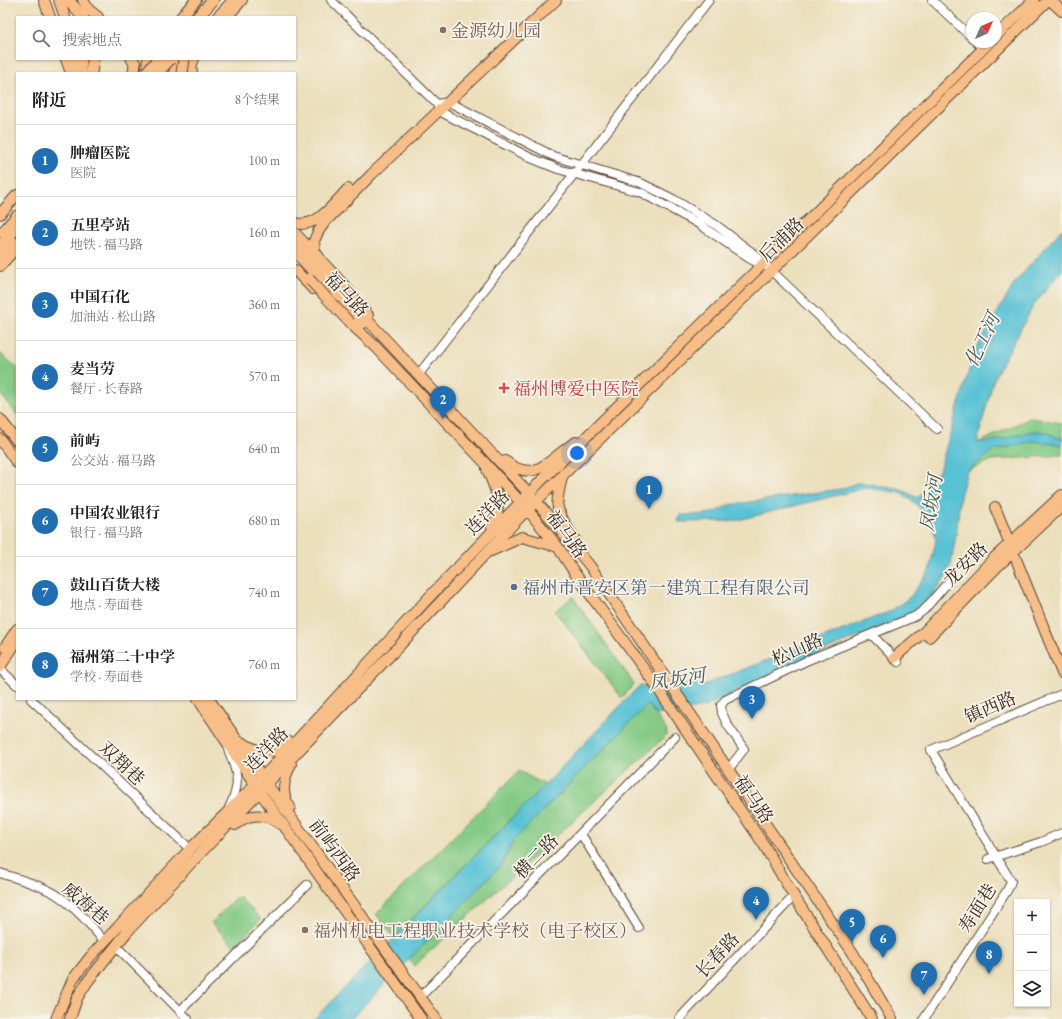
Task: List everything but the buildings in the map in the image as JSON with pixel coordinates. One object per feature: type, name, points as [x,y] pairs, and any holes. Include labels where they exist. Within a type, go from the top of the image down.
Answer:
[{"type":"highway","points":[[68,0],[82,16]]},
{"type":"highway","points":[[189,16],[204,0]]},
{"type":"highway","points":[[199,16],[214,0]]},
{"type":"highway","points":[[209,16],[224,0]]},
{"type":"highway","points":[[219,16],[234,0]]},
{"type":"highway","points":[[79,67],[91,60]]},
{"type":"highway","points":[[132,60],[135,72]]},
{"type":"highway","points":[[146,66],[157,60]]},
{"type":"highway","points":[[160,72],[178,66]]},
{"type":"highway","points":[[0,224],[16,207]]},
{"type":"highway","points":[[0,234],[16,217]]},
{"type":"highway","points":[[0,246],[16,228]]},
{"type":"highway","points":[[0,256],[16,239]]},
{"type":"highway","points":[[296,244],[360,312]]},
{"type":"main road","points":[[44,0],[50,16]]},
{"type":"main road","points":[[51,0],[58,16]]},
{"type":"main road","points":[[58,0],[65,16]]},
{"type":"main road","points":[[83,0],[88,10],[97,16]]},
{"type":"main road","points":[[182,16],[196,0]]},
{"type":"main road","points":[[228,16],[242,0]]},
{"type":"main road","points":[[323,263],[314,248],[316,236],[320,228],[546,0]]},
{"type":"main road","points":[[296,224],[306,224],[316,221],[438,108],[449,102],[556,0]]},
{"type":"main road","points":[[1002,30],[1034,0]]},
{"type":"main road","points":[[1049,0],[1062,11]]},
{"type":"main road","name":"后浦路","points":[[533,497],[563,474],[1049,0]]},
{"type":"main road","name":"后浦路","points":[[533,497],[590,433],[979,48]]},
{"type":"main road","points":[[192,72],[191,66],[194,60]]},
{"type":"main road","points":[[137,72],[146,66]]},
{"type":"main road","points":[[0,214],[16,196]]},
{"type":"main road","points":[[296,234],[358,301],[384,337]]},
{"type":"main road","points":[[0,266],[16,248]]},
{"type":"main road","name":"福马路","points":[[296,253],[355,316],[384,337]]},
{"type":"main road","name":"福马路","points":[[296,265],[350,323],[375,346],[485,463],[524,505],[558,546],[576,575],[652,680],[764,845],[794,896],[872,1019]]},
{"type":"main road","points":[[296,273],[343,321],[375,346]]},
{"type":"main road","name":"福马路","points":[[360,312],[533,497],[590,566],[853,953],[892,1019]]},
{"type":"main road","points":[[0,419],[16,440]]},
{"type":"main road","points":[[484,445],[514,468],[530,471],[546,466],[563,450],[590,433]]},
{"type":"main road","points":[[0,439],[16,462]]},
{"type":"main road","points":[[485,463],[499,498],[498,516],[487,536]]},
{"type":"main road","points":[[563,474],[556,500],[557,509],[590,566]]},
{"type":"main road","name":"龙安路","points":[[896,660],[925,631],[938,615],[1014,545],[1062,495]]},
{"type":"main road","name":"连洋路","points":[[70,1019],[77,998],[100,964],[261,785],[335,700],[487,536],[533,497]]},
{"type":"main road","name":"连洋路","points":[[56,1019],[73,979],[104,941],[190,849],[228,812],[297,754],[486,553],[524,505]]},
{"type":"main road","points":[[998,506],[1062,656]]},
{"type":"main road","name":"龙安路","points":[[1014,545],[1062,506]]},
{"type":"main road","points":[[486,553],[522,537],[558,546]]},
{"type":"main road","points":[[1014,545],[1019,570],[1062,673]]},
{"type":"main road","points":[[0,654],[16,630]]},
{"type":"main road","points":[[0,668],[16,643]]},
{"type":"main road","name":"前屿西路","points":[[199,700],[220,732],[331,873],[436,1019]]},
{"type":"main road","name":"前屿西路","points":[[210,700],[237,739],[288,833],[422,1019]]},
{"type":"main road","points":[[237,739],[259,752],[271,752],[278,750],[285,746],[311,719],[335,700]]},
{"type":"main road","points":[[297,754],[284,780],[285,798],[331,873]]},
{"type":"main road","points":[[190,864],[224,836],[244,817],[257,815],[267,817],[276,821],[288,833]]},
{"type":"street","points":[[331,0],[438,108],[531,158],[574,173],[629,188],[650,197],[699,224],[750,259],[762,264]]},
{"type":"street","points":[[419,374],[708,0]]},
{"type":"street","points":[[932,0],[966,32]]},
{"type":"street","points":[[449,102],[553,156],[632,180],[658,191],[716,225],[744,246],[937,429]]},
{"type":"street","name":"松山路","points":[[728,770],[744,749],[724,718],[721,705],[725,700],[808,660],[920,614],[949,581]]},
{"type":"street","points":[[872,635],[896,660]]},
{"type":"street","points":[[0,668],[16,684]]},
{"type":"street","name":"镇西路","points":[[931,750],[1062,694]]},
{"type":"street","name":"双翔巷","points":[[32,700],[190,849]]},
{"type":"street","points":[[220,732],[236,769],[238,786],[228,812]]},
{"type":"street","name":"横二路","points":[[420,997],[675,738]]},
{"type":"street","name":"寿面巷","points":[[924,1019],[1010,884],[1010,878],[931,750]]},
{"type":"street","points":[[988,859],[1041,842],[1062,833]]},
{"type":"street","points":[[581,834],[639,928]]},
{"type":"street","name":"威海巷","points":[[0,873],[26,881],[60,897],[88,922],[104,941]]},
{"type":"street","points":[[180,1012],[307,885]]},
{"type":"street","name":"长春路","points":[[679,1019],[794,896]]},
{"type":"street","points":[[116,946],[188,1019]]},
{"type":"green space","points":[[0,353],[16,367],[16,414],[0,393]]},
{"type":"green space","points":[[1030,418],[1062,423],[1062,455],[992,460],[967,471],[978,443]]},
{"type":"green space","points":[[573,597],[634,684],[622,698],[555,611]]},
{"type":"green space","points":[[648,704],[667,731],[666,736],[414,966],[409,959],[502,864],[513,841]]},
{"type":"green space","points":[[519,771],[545,785],[394,937],[376,914]]},
{"type":"green space","points":[[238,896],[261,919],[234,946],[211,923]]},
{"type":"water","points":[[1062,229],[1062,270],[1035,303],[994,378],[978,443],[1004,439],[1032,431],[1047,432],[1057,438],[1062,438],[1062,445],[1033,441],[993,451],[967,471],[960,496],[957,528],[951,564],[944,579],[934,593],[908,616],[805,659],[704,707],[656,715],[648,704],[513,841],[502,864],[351,1019],[314,1019],[545,785],[639,686],[688,683],[704,685],[891,611],[910,597],[929,571],[936,541],[933,526],[927,516],[915,503],[901,493],[866,488],[734,521],[678,522],[680,515],[706,514],[723,509],[729,505],[841,489],[860,482],[902,490],[918,498],[939,471],[974,353],[1016,281]]},
{"type":"place","name":"金源幼儿园","points":[[443,30]]},
{"type":"place","name":"福州博爱中医院","points":[[504,388]]},
{"type":"place","name":"五里亭站","points":[[443,419]]},
{"type":"place","name":"肿瘤医院","points":[[649,509]]},
{"type":"place","name":"福州市晋安区第一建筑工程有限公司","points":[[514,587]]},
{"type":"place","name":"中国石化","points":[[752,719]]},
{"type":"place","name":"麦当劳","points":[[756,920]]},
{"type":"place","name":"福州机电工程职业技术学校（电子校区）","points":[[305,930]]},
{"type":"place","name":"前屿","points":[[852,942]]},
{"type":"place","name":"中国农业银行","points":[[883,958]]},
{"type":"place","name":"福州第二十中学","points":[[989,974]]},
{"type":"place","name":"鼓山百货大楼","points":[[924,995]]},
{"type":"water label","name":"化工河","points":[[982,340]]},
{"type":"water label","name":"凤坂河","points":[[931,503]]},
{"type":"water label","name":"凤坂河","points":[[677,679]]}]
